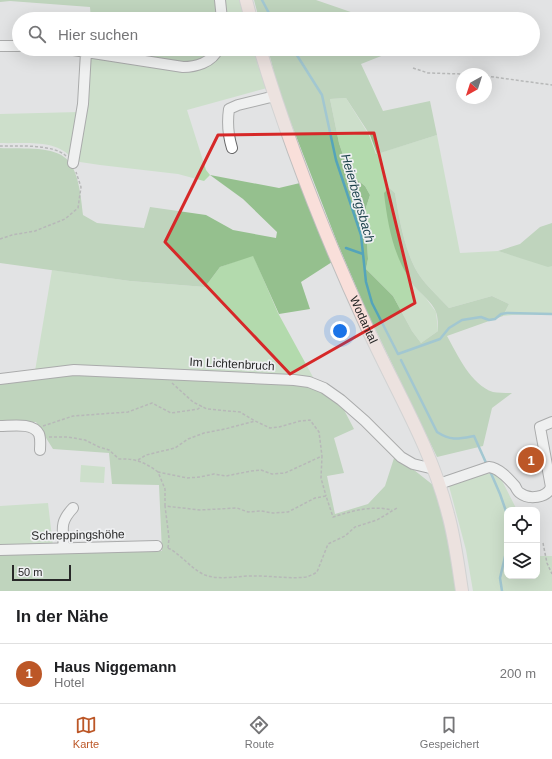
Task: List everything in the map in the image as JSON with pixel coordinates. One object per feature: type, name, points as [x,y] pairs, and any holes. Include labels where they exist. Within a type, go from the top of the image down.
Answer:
[{"type":"main road","points":[[246,0],[249,12]]},
{"type":"main road","name":"Wodantal","points":[[262,56],[303,175],[342,272],[434,469],[448,513],[462,591]]},
{"type":"street","points":[[220,0],[221,12]]},
{"type":"street","points":[[0,46],[12,44]]},
{"type":"street","points":[[73,163],[83,104],[86,56]]},
{"type":"street","points":[[110,56],[183,68],[196,67],[212,56]]},
{"type":"street","points":[[232,148],[228,134],[229,109],[238,105],[275,96]]},
{"type":"street","name":"Im Lichtenbruch","points":[[0,379],[74,370],[310,382],[324,388],[341,400],[365,421],[401,457],[413,464],[434,469]]},
{"type":"street","points":[[439,484],[489,467],[495,468],[508,479],[520,493],[528,497],[547,494],[551,488],[540,427],[552,422]]},
{"type":"street","points":[[0,426],[30,426],[41,430],[40,450]]},
{"type":"street","points":[[64,548],[63,525],[65,517],[73,508]]},
{"type":"street","name":"Schreppingshöhe","points":[[0,550],[157,546]]},
{"type":"path","points":[[413,68],[428,73],[456,74]]},
{"type":"path","points":[[492,77],[552,85]]},
{"type":"path","points":[[0,146],[49,147],[63,153],[73,163],[81,187],[78,208],[65,219],[35,231],[12,235],[0,239]]},
{"type":"path","points":[[170,374],[173,384],[193,402],[202,406],[219,410],[240,412],[270,428],[310,420],[319,432],[322,456],[321,478],[333,517],[356,510],[371,508],[385,508],[392,510]]},
{"type":"path","points":[[202,406],[198,409],[171,413],[152,403],[128,412],[73,416],[41,430],[51,438],[68,437],[84,440],[110,450],[119,458],[131,458],[138,460],[149,465],[158,472],[187,478],[214,474],[226,476],[242,472],[261,470],[272,474],[285,473],[322,456]]},
{"type":"path","points":[[138,460],[146,455],[175,448],[195,436],[255,421]]},
{"type":"path","points":[[158,472],[165,489],[165,506],[169,538],[168,548],[207,576],[308,577],[317,572],[328,544],[345,536],[355,527],[377,520],[397,508]]},
{"type":"path","points":[[165,506],[200,510],[238,508],[248,512],[261,511],[273,513],[288,512],[315,498],[326,496]]},
{"type":"path","points":[[543,543],[547,563],[552,574]]},
{"type":"highlighted area","points":[[374,133],[415,303],[290,374],[165,242],[218,135]]},
{"type":"green space","points":[[0,0],[216,0],[218,12],[90,12],[90,7],[10,1],[0,2]]},
{"type":"green space","points":[[222,0],[241,0],[244,12],[223,12]]},
{"type":"green space","points":[[254,0],[316,0],[351,12],[257,12]]},
{"type":"green space","points":[[88,56],[256,56],[267,88],[187,110],[206,170],[210,175],[204,181],[178,174],[100,165],[80,162],[76,159]]},
{"type":"green space","points":[[140,56],[207,56],[195,64]]},
{"type":"green space","points":[[270,56],[381,56],[361,64],[383,111],[430,101],[437,135],[377,154],[370,135],[346,98],[330,99],[339,143],[349,173],[365,186],[370,195],[362,220],[367,242],[368,259],[366,269],[393,296],[412,331],[421,343],[438,331],[437,316],[432,305],[414,286],[397,254],[391,234],[385,203],[384,193],[389,188],[395,193],[405,241],[415,268],[426,284],[449,308],[492,296],[509,304],[503,316],[447,336],[460,360],[478,383],[493,392],[512,393],[492,408],[483,446],[437,457],[366,310],[337,242],[279,92]]},
{"type":"green space","points":[[346,98],[369,135],[376,154],[437,135],[460,253],[498,251],[552,266],[552,314],[503,316],[509,304],[492,296],[449,308],[426,284],[415,268],[405,241],[395,193],[389,189],[414,286],[425,297],[436,312],[438,331],[421,343],[412,331],[393,296],[366,269],[368,259],[367,242],[362,220],[370,195],[365,186],[349,173],[339,143],[330,99]]},
{"type":"green space","points":[[79,112],[70,156],[55,147],[46,145],[28,143],[0,143],[0,114]]},
{"type":"green space","points":[[0,148],[24,148],[51,151],[64,157],[73,168],[76,176],[83,215],[97,223],[144,228],[150,207],[206,215],[233,230],[276,238],[277,232],[243,199],[210,175],[279,188],[300,183],[332,262],[301,282],[310,309],[279,314],[253,256],[220,267],[205,287],[130,281],[0,263]]},
{"type":"green space","points":[[552,223],[552,266],[548,267],[498,251],[520,244],[540,227]]},
{"type":"green space","points":[[253,255],[278,313],[313,377],[189,371],[35,371],[52,270],[130,281],[205,287],[220,267]]},
{"type":"green space","points":[[74,373],[316,387],[343,408],[354,429],[334,438],[344,473],[327,476],[335,514],[368,504],[385,486],[395,455],[433,485],[448,534],[458,591],[0,591],[0,553],[108,550],[162,551],[159,485],[112,484],[109,453],[53,449],[36,422],[0,423],[0,382]]},
{"type":"green space","points":[[81,465],[105,467],[104,483],[80,482]]},
{"type":"green space","points":[[498,473],[515,507],[504,507],[504,579],[540,579],[540,556],[552,556],[552,591],[473,591],[466,550],[449,486],[484,474]]},
{"type":"green space","points":[[48,503],[53,546],[0,548],[0,506]]},
{"type":"waterway","name":"Heierbergsbach","points":[[262,0],[268,12]]},
{"type":"waterway","name":"Heierbergsbach","points":[[297,56],[322,95],[336,160],[361,235],[366,282],[372,303],[398,354],[440,339],[449,328],[462,320],[481,317],[489,320],[495,319],[501,314],[507,313],[552,314]]},
{"type":"waterway","points":[[346,248],[363,254]]},
{"type":"waterway","name":"Heierbergsbach","points":[[401,360],[437,432],[451,438],[474,436],[487,465]]},
{"type":"waterway","name":"Heierbergsbach","points":[[490,471],[505,507]]},
{"type":"waterway","name":"Heierbergsbach","points":[[502,591],[500,578],[504,561]]},
{"type":"place","name":"Haus Niggemann","points":[[531,460]]}]
